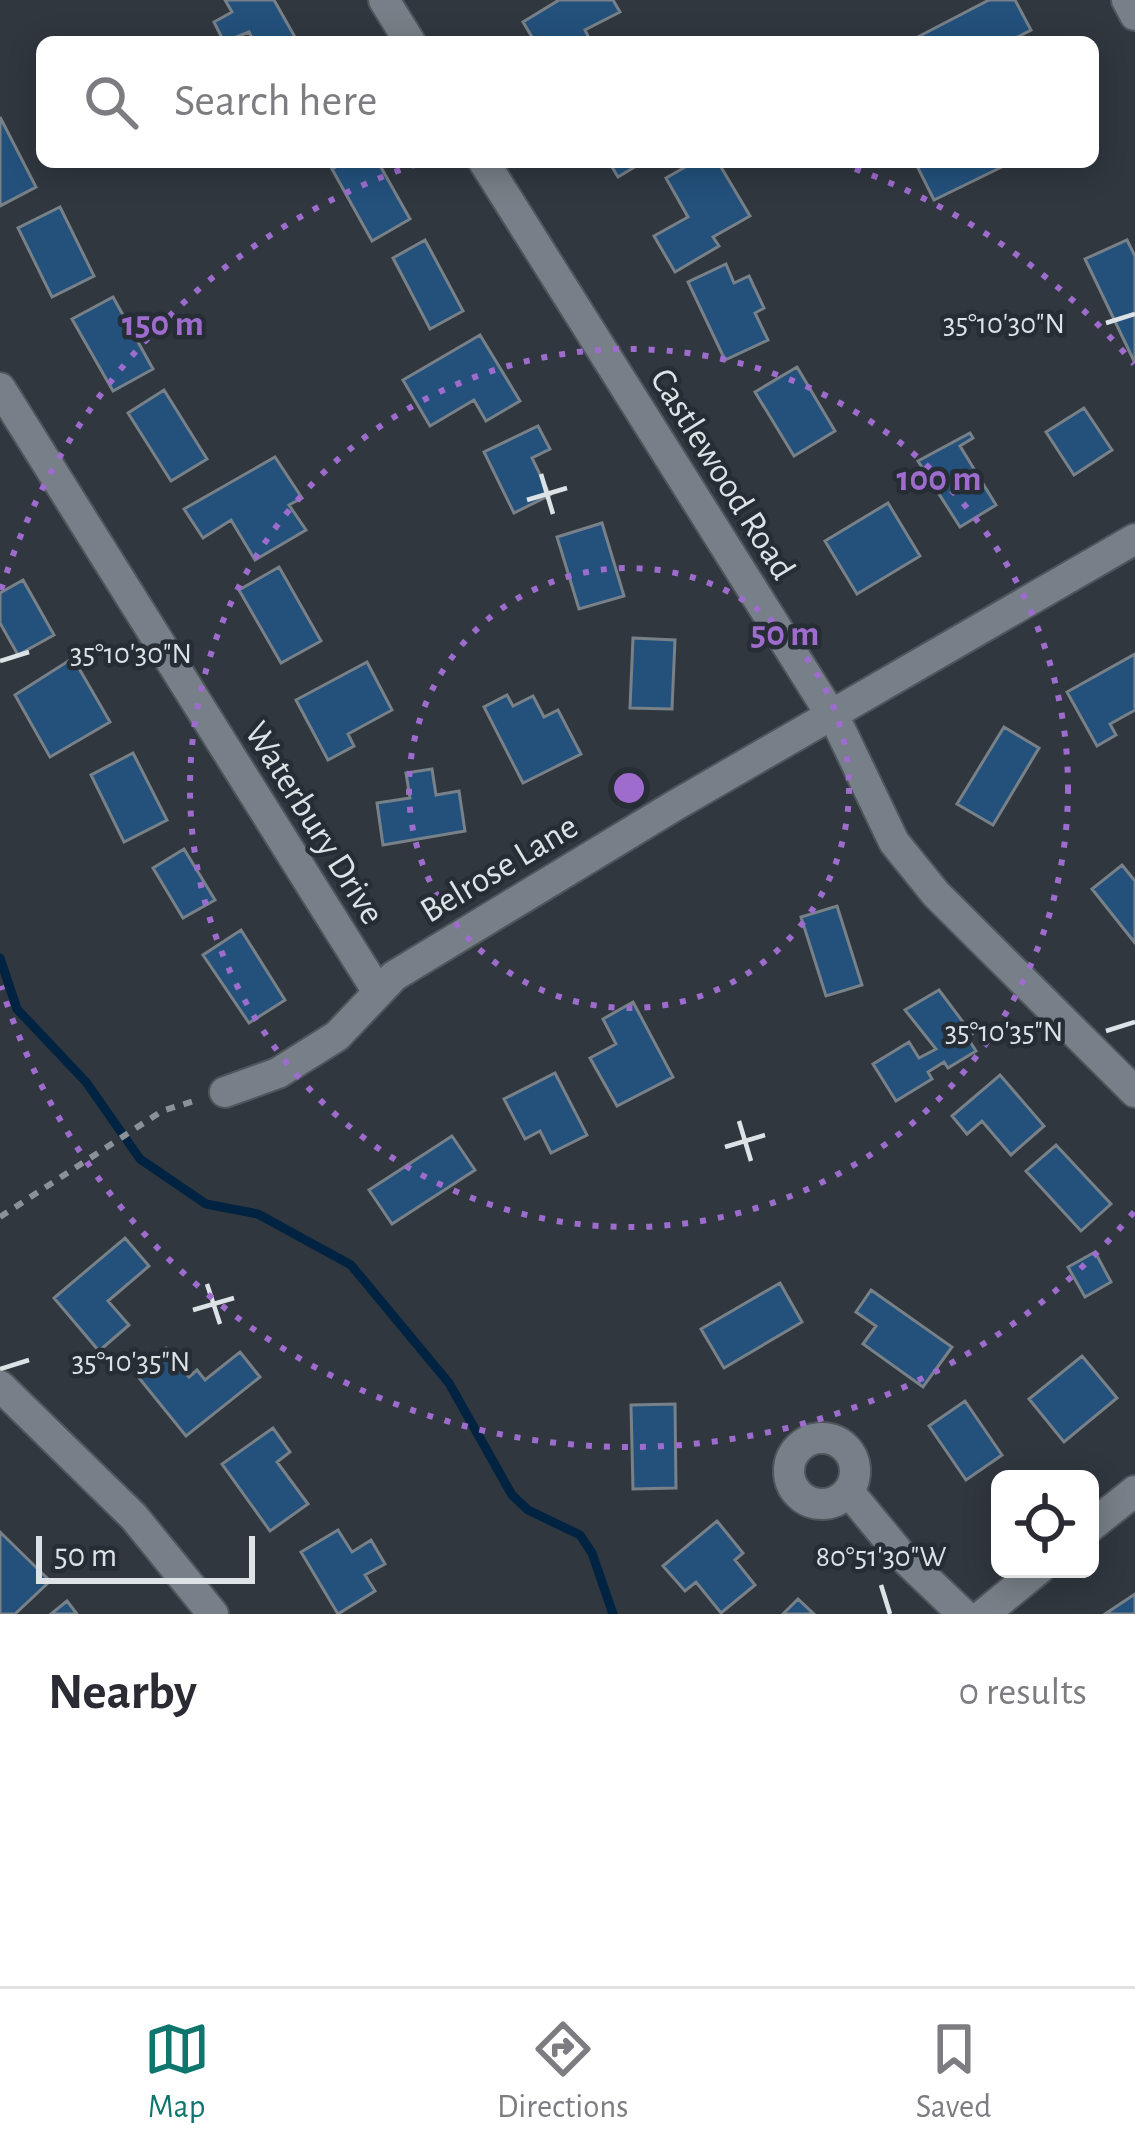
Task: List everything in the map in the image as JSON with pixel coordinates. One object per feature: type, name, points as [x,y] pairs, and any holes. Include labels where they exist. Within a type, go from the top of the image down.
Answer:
[{"type":"street","points":[[384,0],[406,36]]},
{"type":"street","points":[[1127,0],[1135,15]]},
{"type":"street","name":"Castlewood Road","points":[[488,168],[831,713],[907,861],[1135,1092]]},
{"type":"street","name":"Waterbury Drive","points":[[0,388],[378,992]]},
{"type":"street","name":"Belrose Lane","points":[[225,1092],[278,1073],[337,1036],[394,976],[831,713],[1135,538]]},
{"type":"street","points":[[0,1386],[134,1517],[213,1614]]},
{"type":"street","points":[[1099,1520],[1135,1490]]},
{"type":"street","points":[[849,1492],[963,1614]]},
{"type":"street","points":[[984,1614],[1028,1578]]},
{"type":"path","points":[[0,1217],[162,1111],[225,1092]]},
{"type":"building","points":[[225,0],[274,0],[294,36],[251,36],[249,32],[221,36],[214,22],[232,12]]},
{"type":"building","points":[[559,0],[613,0],[620,12],[585,30],[588,36],[531,36],[523,22]]},
{"type":"building","points":[[989,0],[1015,0],[1031,30],[1020,36],[920,36]]},
{"type":"building","points":[[0,117],[36,187],[0,206]]},
{"type":"building","points":[[381,168],[410,219],[372,241],[332,169]]},
{"type":"building","points":[[613,168],[633,168],[618,177]]},
{"type":"building","points":[[684,168],[722,168],[750,216],[713,237],[719,246],[675,272],[654,236],[688,217],[666,178]]},
{"type":"building","points":[[918,168],[1000,168],[934,200]]},
{"type":"building","points":[[60,207],[94,276],[52,297],[18,228]]},
{"type":"building","points":[[425,240],[463,311],[430,329],[393,258]]},
{"type":"building","points":[[1127,240],[1135,256],[1135,363],[1085,259]]},
{"type":"building","points":[[726,264],[734,283],[749,276],[764,308],[755,313],[768,340],[725,360],[688,282]]},
{"type":"building","points":[[113,297],[153,369],[113,391],[72,319]]},
{"type":"building","points":[[480,335],[520,401],[486,421],[474,400],[430,426],[403,380]]},
{"type":"building","points":[[797,367],[835,431],[794,456],[755,392]]},
{"type":"building","points":[[164,390],[207,459],[171,481],[128,413]]},
{"type":"building","points":[[1084,408],[1112,450],[1074,475],[1046,432]]},
{"type":"building","points":[[538,426],[550,449],[532,458],[550,495],[514,513],[484,452]]},
{"type":"building","points":[[970,433],[973,438],[960,446],[996,505],[960,527],[918,461]]},
{"type":"building","points":[[275,457],[302,498],[289,505],[306,530],[255,560],[231,520],[203,538],[184,509]]},
{"type":"building","points":[[888,503],[920,556],[857,594],[825,541]]},
{"type":"building","points":[[602,523],[624,596],[579,609],[557,537]]},
{"type":"building","points":[[279,567],[321,641],[281,663],[239,590]]},
{"type":"building","points":[[23,580],[54,635],[18,655],[0,623],[0,593]]},
{"type":"building","points":[[633,638],[675,640],[672,709],[630,708]]},
{"type":"building","points":[[1135,654],[1135,710],[1110,724],[1116,735],[1097,746],[1067,692]]},
{"type":"building","points":[[73,658],[110,722],[50,757],[15,695]]},
{"type":"building","points":[[367,662],[392,710],[348,734],[354,746],[328,760],[296,700]]},
{"type":"building","points":[[507,695],[513,706],[533,696],[544,717],[558,710],[581,754],[523,783],[484,707]]},
{"type":"building","points":[[1004,727],[1039,748],[993,825],[957,804]]},
{"type":"building","points":[[133,753],[167,820],[124,842],[91,775]]},
{"type":"building","points":[[432,769],[436,795],[459,791],[465,831],[383,845],[377,803],[410,798],[406,773]]},
{"type":"building","points":[[184,849],[215,900],[183,918],[153,868]]},
{"type":"building","points":[[1122,865],[1135,881],[1135,943],[1092,889]]},
{"type":"building","points":[[837,906],[862,985],[826,996],[801,917]]},
{"type":"building","points":[[241,930],[285,1000],[249,1023],[203,955]]},
{"type":"building","points":[[939,990],[972,1034],[967,1037],[976,1051],[948,1068],[944,1062],[928,1072],[932,1079],[896,1101],[873,1064],[909,1042],[919,1058],[936,1049],[905,1010]]},
{"type":"building","points":[[633,1002],[673,1077],[617,1106],[590,1058],[616,1044],[603,1019]]},
{"type":"building","points":[[555,1073],[587,1135],[551,1153],[540,1131],[525,1139],[504,1099]]},
{"type":"building","points":[[1000,1075],[1044,1126],[1011,1155],[982,1121],[967,1134],[952,1116]]},
{"type":"building","points":[[452,1136],[475,1170],[392,1224],[369,1190]]},
{"type":"building","points":[[1056,1145],[1111,1204],[1081,1231],[1026,1171]]},
{"type":"building","points":[[125,1238],[149,1266],[108,1301],[129,1325],[99,1351],[54,1298]]},
{"type":"building","points":[[1095,1252],[1111,1282],[1085,1297],[1068,1267]]},
{"type":"building","points":[[780,1283],[802,1322],[724,1368],[701,1329]]},
{"type":"building","points":[[871,1290],[952,1347],[923,1387],[863,1344],[876,1326],[856,1312]]},
{"type":"building","points":[[166,1348],[189,1377],[197,1370],[205,1380],[240,1352],[260,1377],[186,1436],[135,1373]]},
{"type":"building","points":[[1082,1356],[1117,1398],[1064,1442],[1029,1399]]},
{"type":"building","points":[[965,1401],[1002,1455],[966,1480],[929,1426]]},
{"type":"building","points":[[675,1404],[676,1488],[633,1489],[631,1405]]},
{"type":"building","points":[[273,1428],[290,1452],[277,1462],[308,1504],[270,1531],[222,1464]]},
{"type":"building","points":[[717,1521],[743,1553],[735,1560],[755,1585],[721,1613],[696,1582],[685,1591],[663,1566]]},
{"type":"building","points":[[338,1530],[352,1552],[371,1540],[385,1564],[365,1575],[375,1591],[338,1614],[301,1552]]},
{"type":"building","points":[[0,1532],[50,1581],[15,1614],[0,1614]]},
{"type":"building","points":[[1135,1594],[1135,1614],[1105,1614]]},
{"type":"building","points":[[798,1599],[814,1614],[783,1614]]},
{"type":"building","points":[[67,1601],[77,1614],[51,1614]]},
{"type":"waterway","points":[[0,958],[17,1009],[86,1082],[140,1159],[206,1204],[258,1214],[351,1265],[449,1383],[512,1495],[528,1510],[580,1535],[592,1553],[613,1614]]}]
